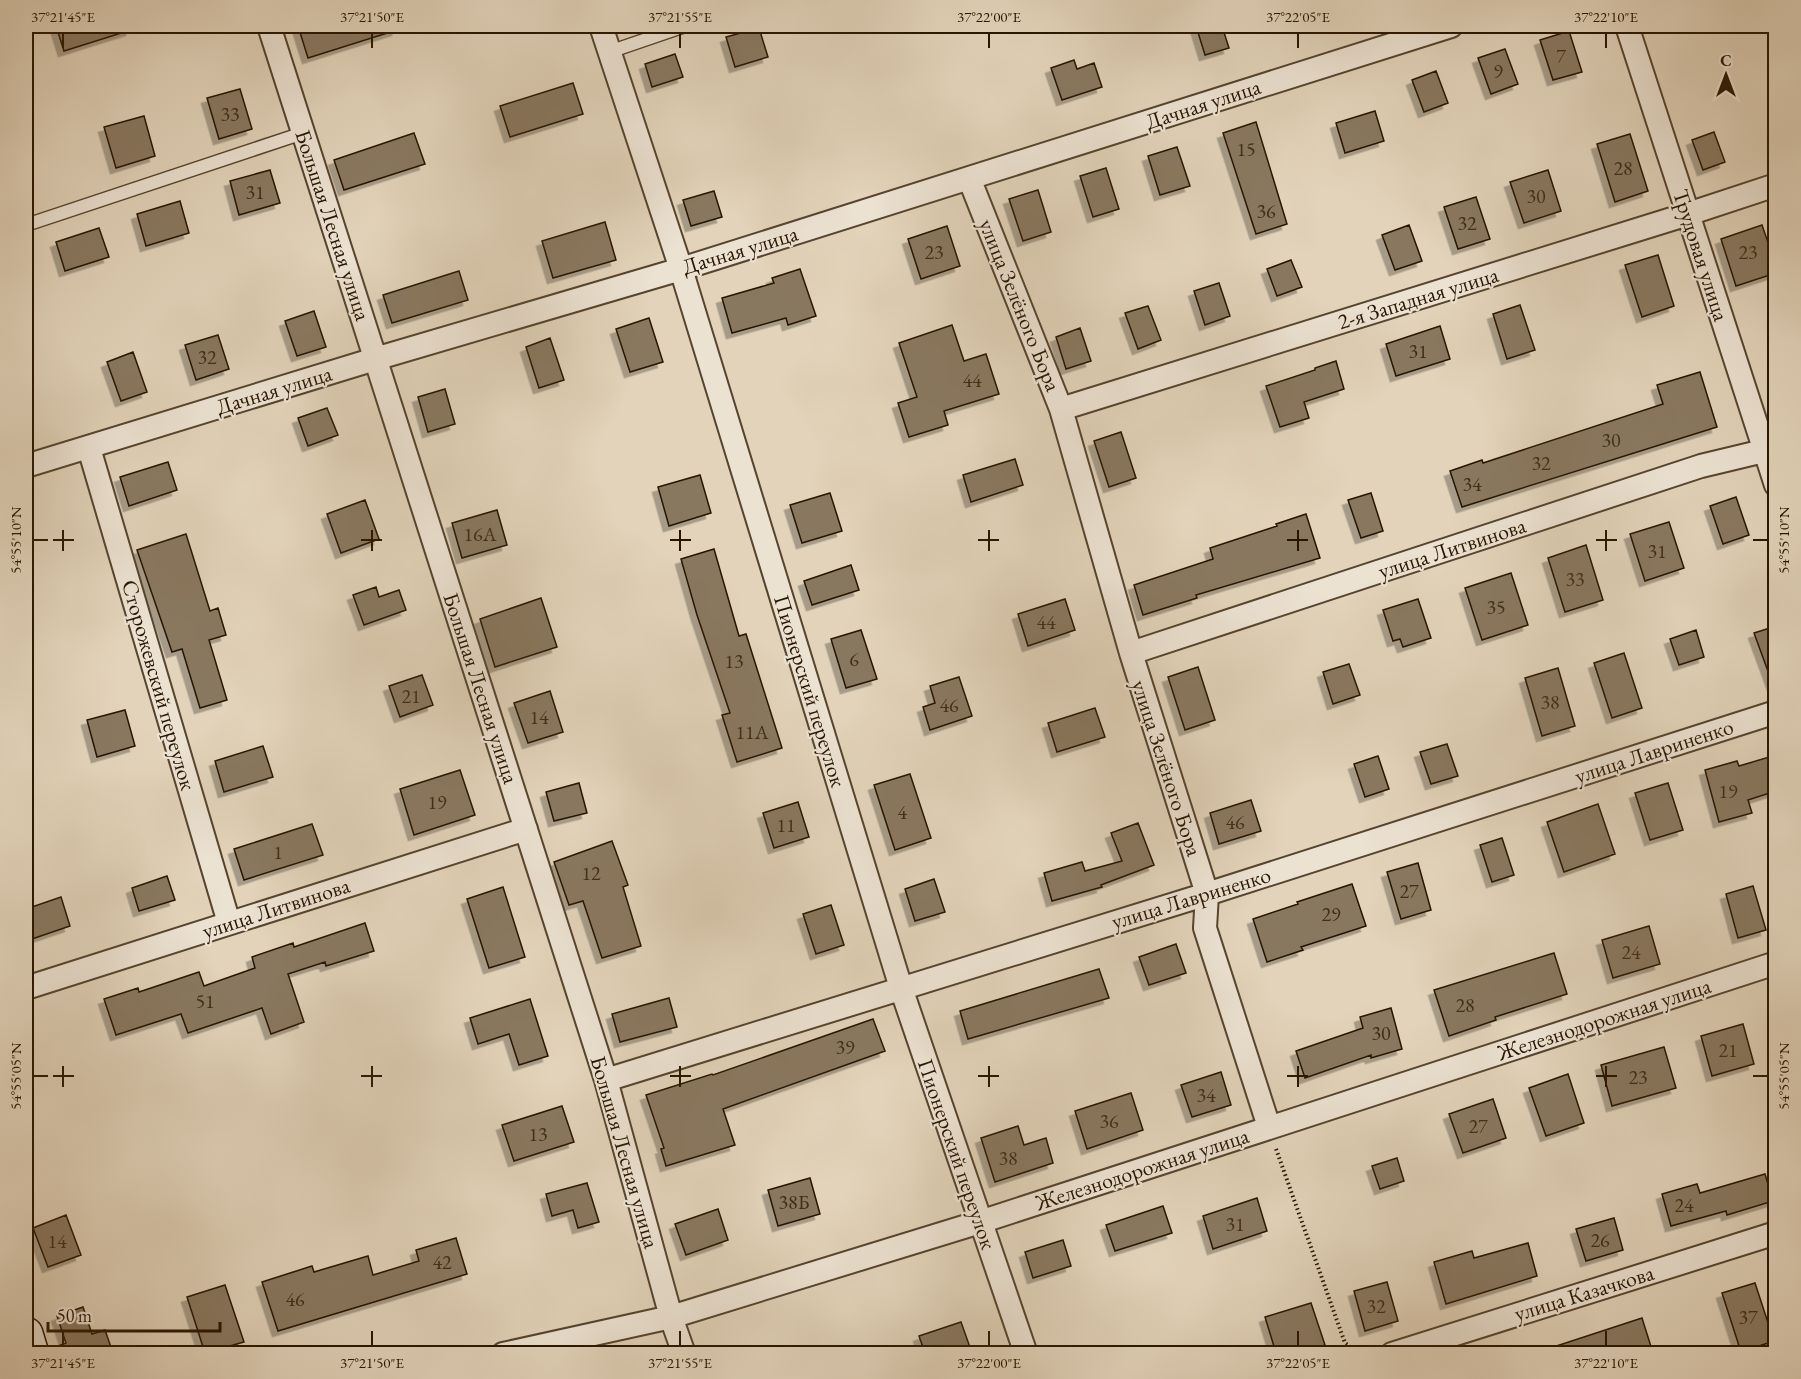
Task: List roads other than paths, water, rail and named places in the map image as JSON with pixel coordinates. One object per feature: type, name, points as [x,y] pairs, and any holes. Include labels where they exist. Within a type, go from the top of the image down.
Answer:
[{"type":"street","name":"Большая Лесная улица","points":[[269,26],[606,1080],[671,1317],[684,1353]]},
{"type":"street","name":"Пионерский переулок","points":[[601,26],[681,269],[901,988],[1026,1353]]},
{"type":"street","name":"Дачная улица","points":[[26,466],[375,358],[681,269],[1451,26]]},
{"type":"street","name":"Трудовая улица","points":[[1627,26],[1688,214],[1770,450],[1776,486]]},
{"type":"street","name":"улица Зелёного Бора","points":[[969,178],[1061,409],[1131,653],[1207,894],[1205,928],[1269,1127]]},
{"type":"street","name":"2-я Западная улица","points":[[1061,409],[1776,185]]},
{"type":"street","name":"Сторожевский переулок","points":[[89,448],[229,923]]},
{"type":"street","name":"улица Литвинова","points":[[1131,653],[1701,466],[1770,450]]},
{"type":"street","name":"улица Лавриненко","points":[[606,1080],[1207,894],[1776,712]]},
{"type":"street","name":"улица Литвинова","points":[[26,987],[526,829]]},
{"type":"street","name":"Железнодорожная улица","points":[[503,1353],[671,1317],[980,1222],[1776,963]]},
{"type":"street","name":"улица Казачкова","points":[[1392,1353],[1776,1233]]},
{"type":"street","points":[[26,1334],[32,1353]]},
{"type":"lane","points":[[609,51],[685,26]]},
{"type":"lane","points":[[26,225],[303,133]]}]
